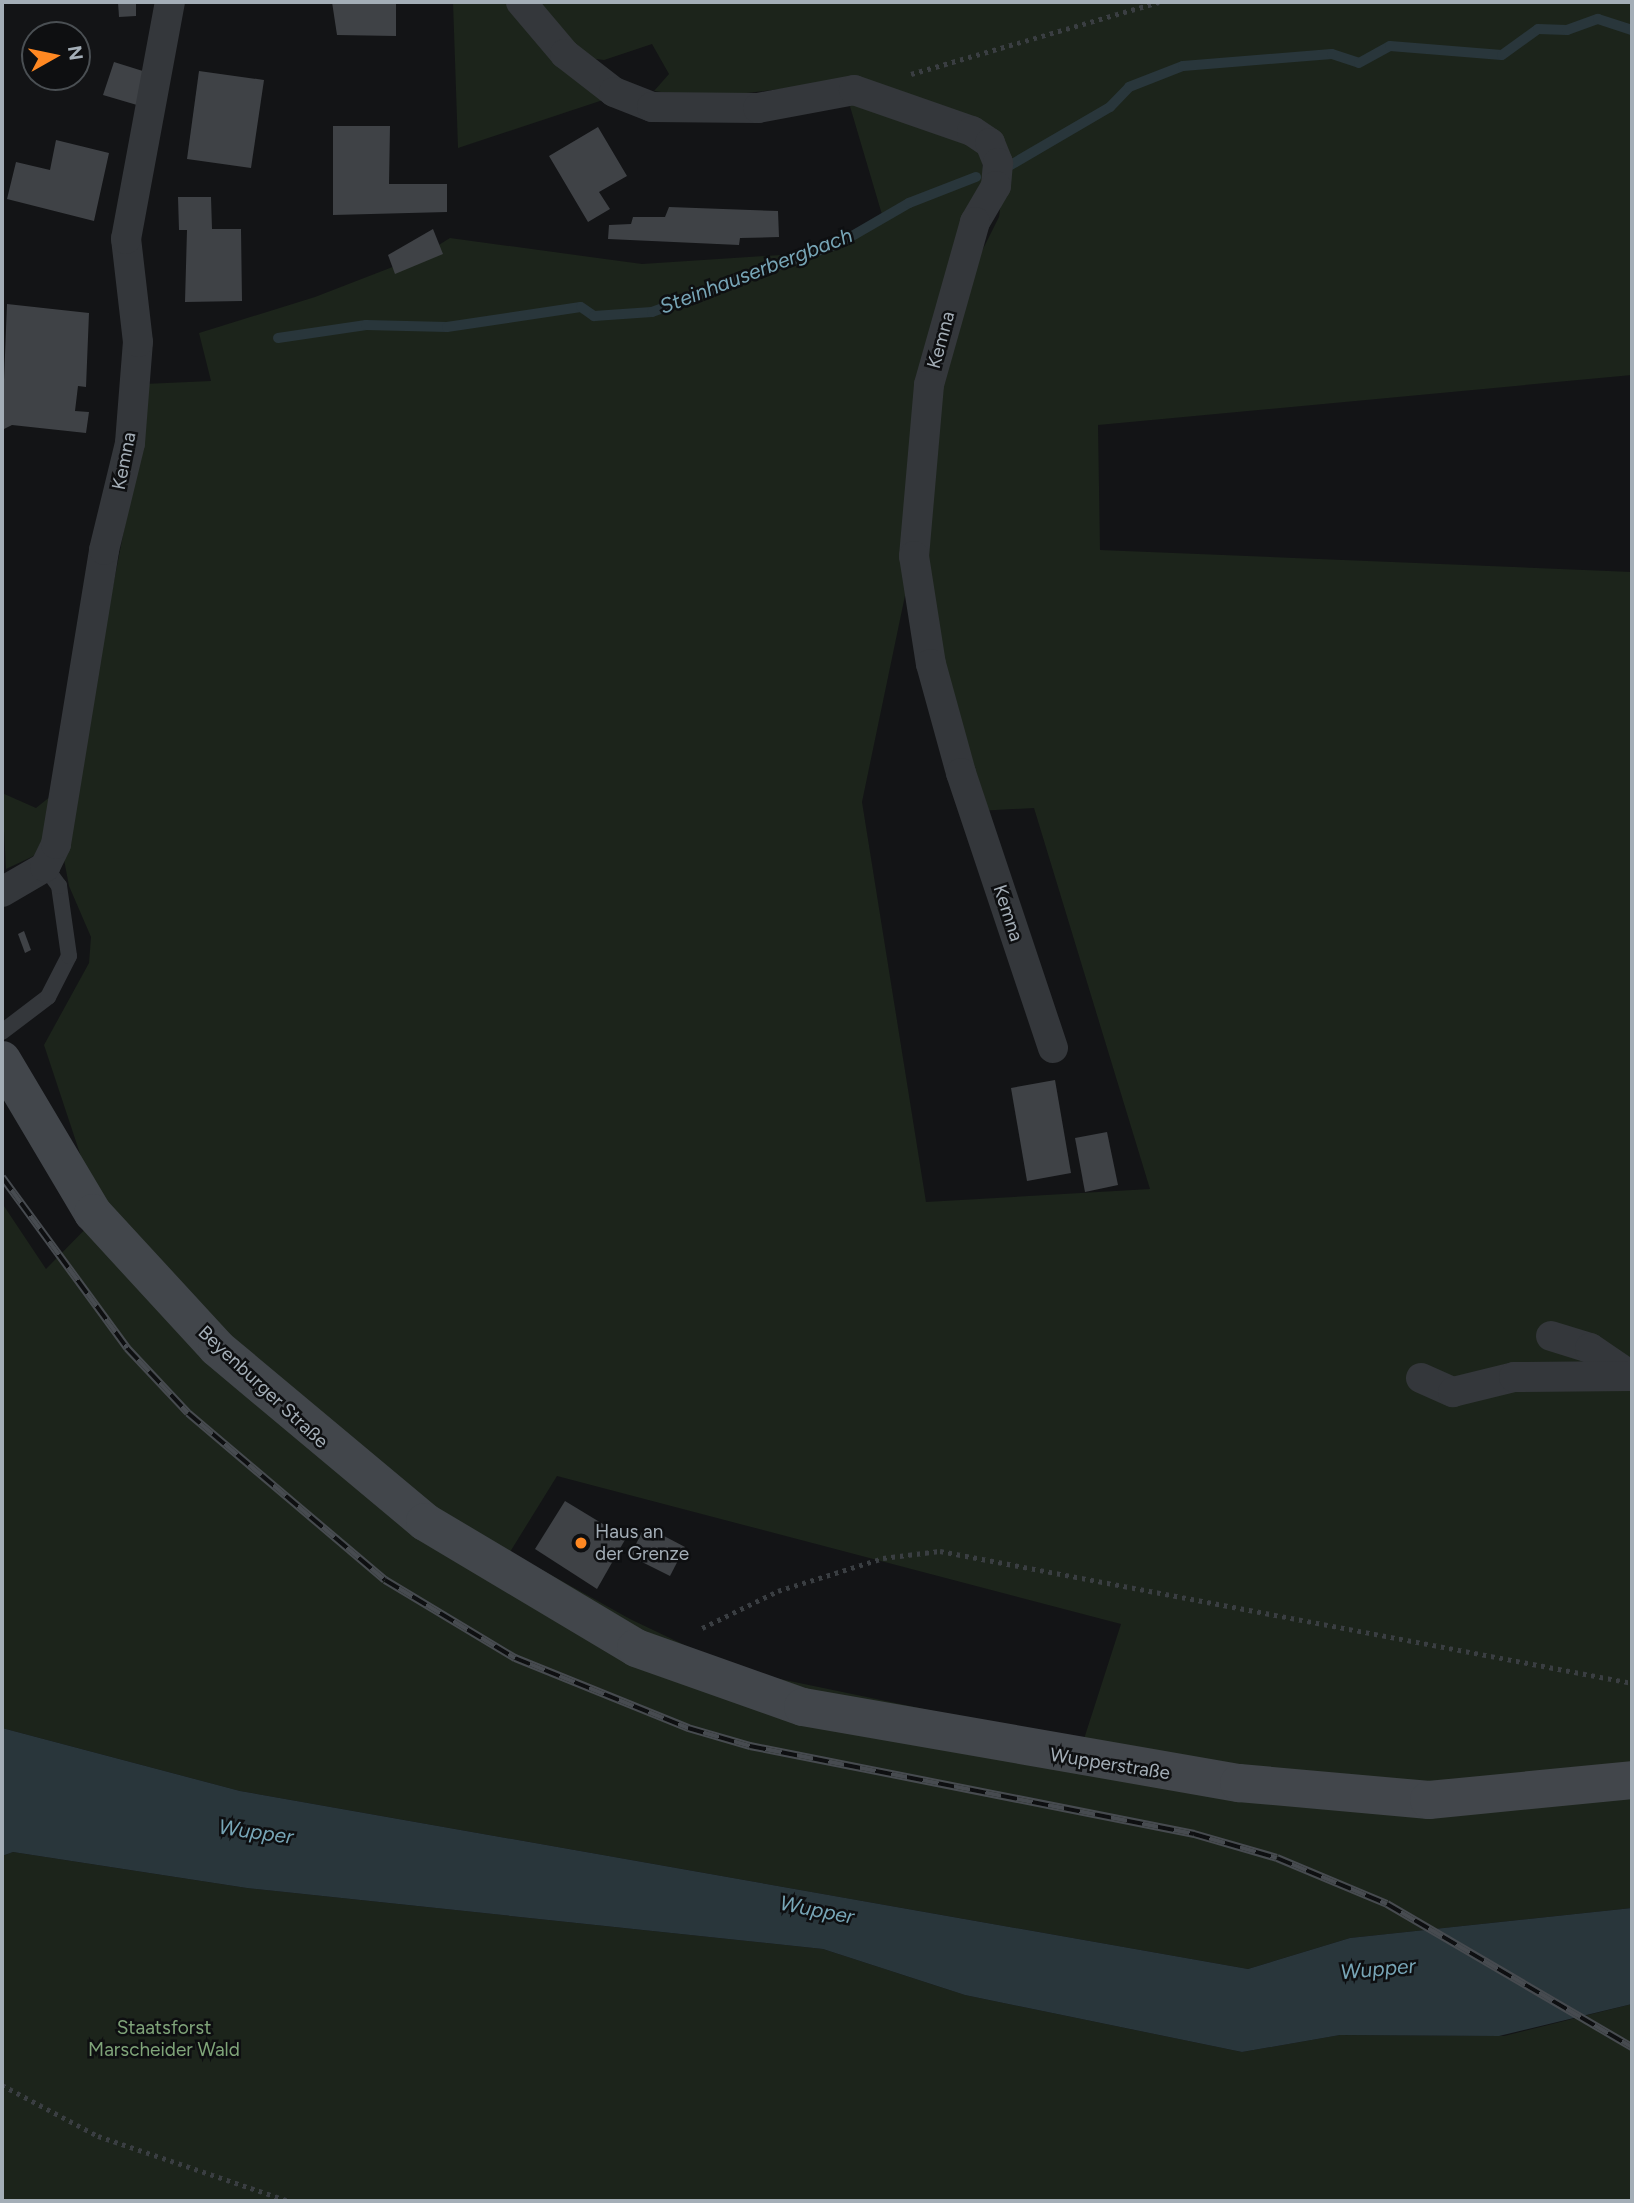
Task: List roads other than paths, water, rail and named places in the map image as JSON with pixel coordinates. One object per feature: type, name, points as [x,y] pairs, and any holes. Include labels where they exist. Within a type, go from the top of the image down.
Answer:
[{"type":"main road","name":"Beyenburger Straße","points":[[2,1060],[93,1213],[217,1348],[425,1522],[603,1633]]},
{"type":"main road","name":"Wupperstraße","points":[[603,1633],[695,1673],[803,1707],[1239,1783],[1429,1801],[1632,1780]]},
{"type":"street","name":"Kemna","points":[[45,867],[56,844],[104,550],[130,443],[138,342],[126,239],[170,2]]},
{"type":"street","name":"Kemna","points":[[521,2],[565,54],[614,92],[652,107],[758,108],[854,90],[972,131],[990,143],[998,163],[929,385],[914,556],[931,664],[961,773],[1053,1048]]},
{"type":"street","points":[[2,892],[45,867]]},
{"type":"street","points":[[1551,1336],[1590,1348],[1632,1376]]},
{"type":"street","points":[[1421,1378],[1452,1392],[1514,1377],[1632,1376]]},
{"type":"lane","points":[[2,1032],[48,996],[69,956],[59,886],[45,867]]},
{"type":"water","name":"Wupper","points":[[2,1728],[240,1791],[1248,1969],[1350,1938],[1632,1908],[1632,2004],[1499,2036],[1340,2035],[1242,2052],[965,1995],[823,1949],[247,1888],[13,1852],[2,1856]]},
{"type":"waterway","name":"Steinhauserbergbach","points":[[1009,166],[1110,107],[1129,87],[1183,66],[1332,54],[1359,63],[1390,46],[1502,55],[1538,29],[1567,30],[1598,19],[1632,30]]},
{"type":"waterway","name":"Steinhauserbergbach","points":[[278,338],[366,325],[447,327],[581,307],[594,316],[652,312],[840,243],[909,203],[976,177]]},
{"type":"railway","points":[[2,1177],[127,1348],[188,1413],[385,1580],[515,1658],[688,1728],[750,1746],[1194,1834],[1277,1858],[1387,1904],[1632,2047]]},
{"type":"place","name":"Haus an der Grenze","points":[[581,1543]]},
{"type":"park label","name":"Staatsforst Marscheider Wald","points":[[164,2039]]}]
